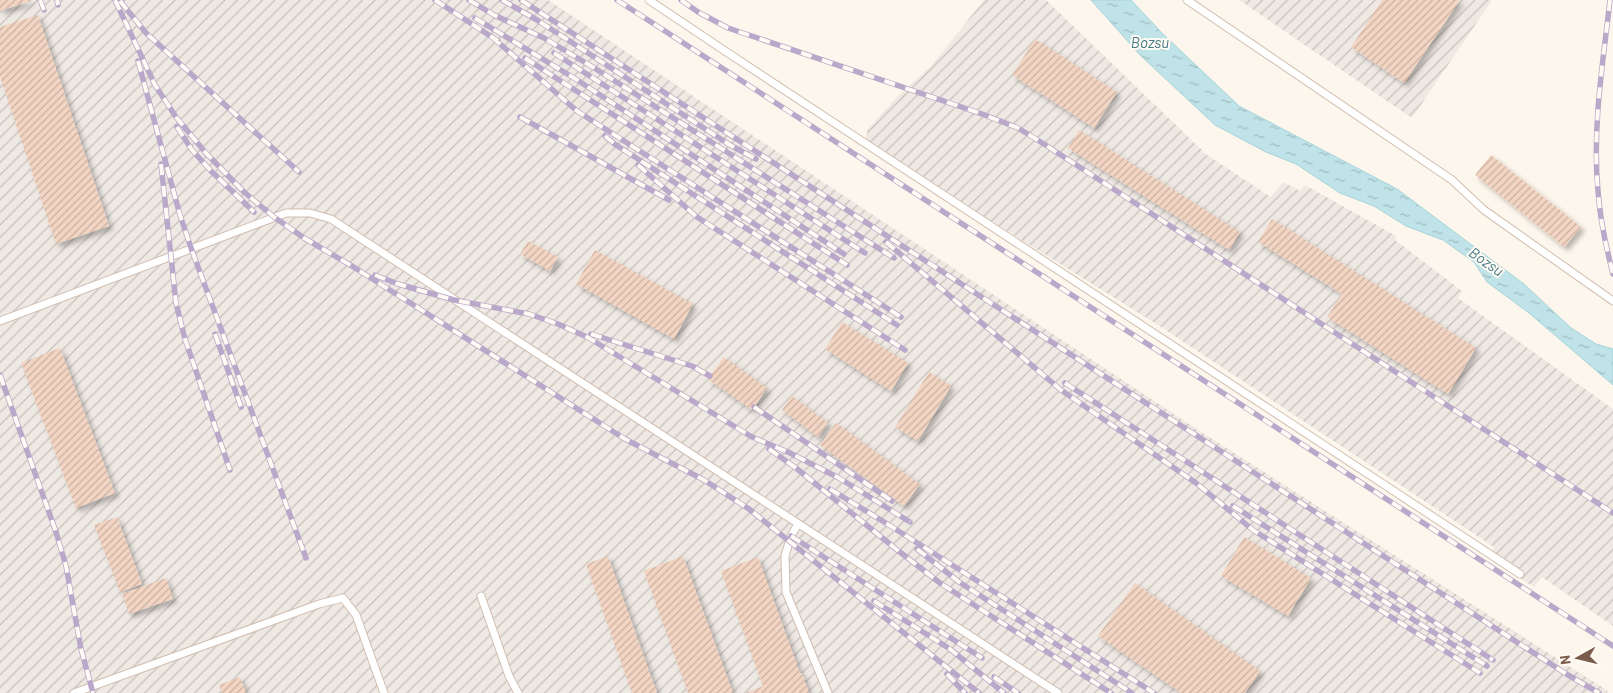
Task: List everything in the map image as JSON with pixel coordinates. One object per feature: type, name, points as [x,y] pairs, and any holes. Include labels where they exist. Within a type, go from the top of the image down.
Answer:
[{"type":"lane","points":[[649,0],[728,54],[1520,574]]},
{"type":"lane","points":[[1188,0],[1452,180],[1484,210],[1613,301]]},
{"type":"lane","points":[[0,321],[286,212],[310,213],[331,219],[1058,693]]},
{"type":"lane","points":[[798,524],[791,536],[785,556],[786,592],[828,693]]},
{"type":"lane","points":[[481,596],[509,676],[518,693]]},
{"type":"lane","points":[[74,693],[319,604],[344,598],[356,615],[384,693]]},
{"type":"shaded area","points":[[0,0],[548,0],[1198,430],[1608,691],[1607,693],[0,693]]},
{"type":"shaded area","points":[[984,0],[1046,0],[1207,155],[1271,197],[1283,182],[1300,191],[1305,185],[1396,236],[1395,240],[1462,291],[1458,298],[1613,409],[1613,626],[1542,577],[1534,587],[1488,557],[1494,547],[1158,325],[866,143],[867,130],[897,97],[932,65]]},
{"type":"shaded area","points":[[1239,0],[1492,0],[1412,118]]},
{"type":"water","name":"Bozsu","points":[[1091,0],[1131,0],[1163,34],[1239,106],[1397,189],[1524,284],[1571,328],[1596,344],[1613,349],[1613,385],[1529,313],[1487,282],[1474,262],[1443,240],[1406,226],[1374,206],[1340,193],[1296,164],[1266,152],[1215,125],[1140,55]]},
{"type":"building","points":[[0,0],[33,0],[0,11]]},
{"type":"building","points":[[1382,0],[1460,0],[1404,83],[1351,47]]},
{"type":"building","points":[[38,15],[109,226],[56,244],[0,76],[0,27]]},
{"type":"building","points":[[1035,39],[1117,92],[1094,128],[1012,75]]},
{"type":"building","points":[[1079,130],[1240,232],[1229,250],[1068,148]]},
{"type":"building","points":[[1491,155],[1581,227],[1564,247],[1475,175]]},
{"type":"building","points":[[1272,219],[1476,348],[1448,394],[1327,317],[1342,294],[1258,242]]},
{"type":"building","points":[[528,241],[558,257],[550,271],[520,254]]},
{"type":"building","points":[[595,250],[693,304],[674,339],[576,284]]},
{"type":"building","points":[[842,322],[908,363],[891,391],[825,349]]},
{"type":"building","points":[[60,348],[115,493],[76,508],[21,363]]},
{"type":"building","points":[[724,357],[767,388],[752,410],[708,379]]},
{"type":"building","points":[[929,372],[951,386],[918,441],[895,427]]},
{"type":"building","points":[[792,396],[828,423],[818,437],[782,410]]},
{"type":"building","points":[[836,423],[920,484],[904,506],[820,445]]},
{"type":"building","points":[[117,517],[142,584],[120,592],[94,525]]},
{"type":"building","points":[[1244,537],[1311,578],[1288,616],[1221,576]]},
{"type":"building","points":[[608,556],[657,693],[632,693],[586,564]]},
{"type":"building","points":[[683,556],[733,693],[688,693],[644,571]]},
{"type":"building","points":[[758,557],[809,693],[745,693],[763,686],[721,571]]},
{"type":"building","points":[[166,578],[173,599],[129,614],[122,594]]},
{"type":"building","points":[[1135,583],[1260,671],[1245,693],[1181,693],[1098,636]]},
{"type":"building","points":[[240,677],[246,693],[222,693],[219,685]]},
{"type":"railway","points":[[40,0],[44,10]]},
{"type":"railway","points":[[57,0],[58,5]]},
{"type":"railway","points":[[115,0],[155,85],[176,117],[205,152],[244,192],[274,217],[304,238],[352,266],[625,439],[704,480],[749,509],[979,693]]},
{"type":"railway","points":[[435,0],[498,41]]},
{"type":"railway","points":[[469,0],[494,15],[544,38],[596,69],[894,258]]},
{"type":"railway","points":[[502,0],[537,20],[730,145],[756,159]]},
{"type":"railway","points":[[521,0],[1568,675],[1599,693]]},
{"type":"railway","points":[[617,0],[1613,646]]},
{"type":"railway","points":[[681,0],[698,12],[728,28],[1018,128],[1613,513]]},
{"type":"railway","points":[[1610,0],[1599,95],[1596,143],[1599,201],[1613,274]]},
{"type":"railway","points":[[120,1],[146,33],[299,172]]},
{"type":"railway","points":[[475,18],[574,78],[844,254]]},
{"type":"railway","points":[[492,37],[577,111],[901,317]]},
{"type":"railway","points":[[554,53],[865,253]]},
{"type":"railway","points":[[525,58],[847,265]]},
{"type":"railway","points":[[138,61],[180,215],[191,248],[306,558]]},
{"type":"railway","points":[[520,117],[669,200]]},
{"type":"railway","points":[[177,127],[192,150],[211,171],[254,212]]},
{"type":"railway","points":[[605,136],[616,145],[897,325]]},
{"type":"railway","points":[[161,164],[176,303],[185,339],[230,470]]},
{"type":"railway","points":[[638,165],[697,217],[905,350]]},
{"type":"railway","points":[[886,242],[1061,390],[1196,483],[1253,530],[1480,673]]},
{"type":"railway","points":[[375,275],[398,284],[454,300],[529,314],[587,337],[752,437],[790,453],[839,478],[910,522]]},
{"type":"railway","points":[[215,334],[241,407]]},
{"type":"railway","points":[[591,334],[692,366],[710,376]]},
{"type":"railway","points":[[0,375],[56,532],[66,566],[81,649],[93,693]]},
{"type":"railway","points":[[1065,383],[1493,660]]},
{"type":"railway","points":[[754,407],[892,501]]},
{"type":"railway","points":[[769,449],[796,468],[940,583],[1111,693]]},
{"type":"railway","points":[[830,489],[1154,693]]},
{"type":"railway","points":[[1233,506],[1487,666]]},
{"type":"railway","points":[[791,536],[982,658]]},
{"type":"railway","points":[[917,549],[959,582],[1132,693]]},
{"type":"railway","points":[[874,601],[950,649],[1004,693]]},
{"type":"railway","points":[[947,674],[965,693]]},
{"type":"railway","points":[[994,677],[1018,693]]}]
